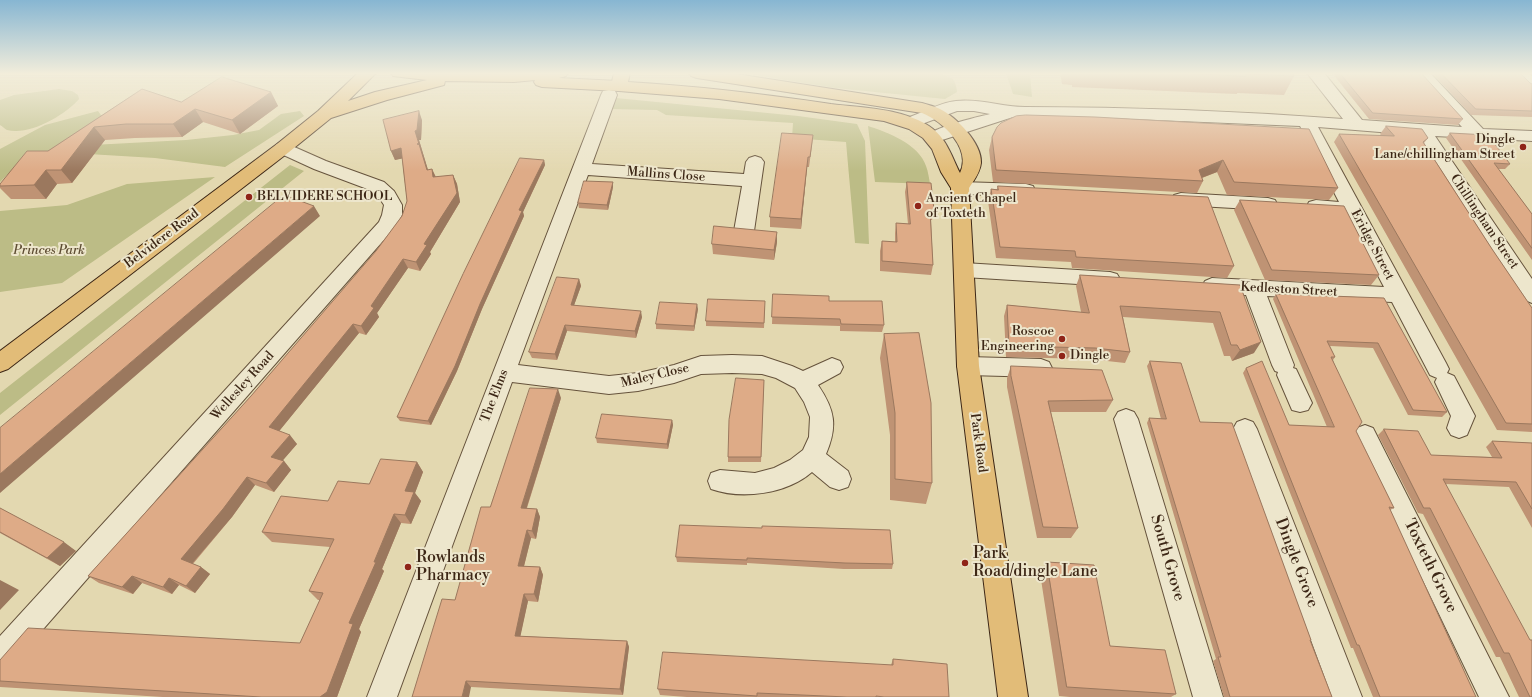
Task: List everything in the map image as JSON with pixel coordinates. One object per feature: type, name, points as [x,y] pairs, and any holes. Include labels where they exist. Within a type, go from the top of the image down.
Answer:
[{"type":"main road","name":"Belvidere Road","points":[[0,363],[283,148],[334,106]]},
{"type":"main road","name":"Belvidere Road","points":[[324,115],[352,106]]},
{"type":"main road","name":"Park Road","points":[[817,106],[884,116],[911,123],[933,138],[939,146],[948,168],[960,188],[968,366],[1014,697]]},
{"type":"main road","points":[[911,106],[936,113],[948,121],[956,129],[970,152],[972,168],[960,188]]},
{"type":"street","name":"The Elms","points":[[382,697],[581,169],[608,106]]},
{"type":"street","points":[[911,123],[956,106],[974,106],[1014,112],[1083,112],[1306,121],[1478,134],[1532,136]]},
{"type":"street","points":[[1341,106],[1357,125]]},
{"type":"street","points":[[1451,106],[1478,134]]},
{"type":"street","points":[[933,138],[956,129],[1014,112]]},
{"type":"street","name":"Eridge Street","points":[[1306,121],[1442,376],[1461,422]]},
{"type":"street","name":"Chillingham Street","points":[[1422,129],[1532,295]]},
{"type":"street","name":"Wellesley Road","points":[[0,657],[386,226],[392,215],[393,205],[387,195],[377,186],[320,165],[283,148]]},
{"type":"street","points":[[744,231],[755,162]]},
{"type":"street","name":"Mallins Close","points":[[581,169],[752,181]]},
{"type":"street","points":[[960,188],[1044,191]]},
{"type":"street","points":[[1165,198],[1353,208]]},
{"type":"street","points":[[964,270],[1129,281]]},
{"type":"street","name":"Kedleston Street","points":[[1191,285],[1398,295]]},
{"type":"street","points":[[1254,289],[1285,370],[1300,403]]},
{"type":"street","name":"Maley Close","points":[[504,372],[609,386],[660,377],[701,365],[762,365],[784,372],[803,382],[814,398],[822,417],[821,437],[812,457],[799,468],[778,478],[755,484],[720,481]]},
{"type":"street","points":[[803,382],[832,366]]},
{"type":"street","points":[[968,366],[1059,369]]},
{"type":"street","name":"South Grove","points":[[1126,419],[1208,697]]},
{"type":"street","name":"Dingle Grove","points":[[1245,429],[1347,697]]},
{"type":"street","name":"Toxteth Grove","points":[[1365,435],[1494,697]]},
{"type":"street","points":[[812,457],[839,479]]},
{"type":"green space","points":[[0,106],[72,106],[46,123],[26,130],[7,130],[0,125]]},
{"type":"green space","points":[[613,106],[692,106],[798,116],[857,124],[865,141],[869,244],[855,243],[846,142],[792,138],[793,123],[666,115],[657,110],[611,109]]},
{"type":"green space","points":[[98,111],[106,122],[92,145],[186,140],[233,135],[259,130],[281,114],[300,111],[304,116],[225,167],[155,158],[55,152],[7,175],[0,182],[0,149],[45,125]]},
{"type":"green space","points":[[868,126],[893,135],[917,151],[926,166],[930,184],[875,182]]},
{"type":"green space","points":[[290,165],[304,171],[0,415],[0,393]]},
{"type":"green space","name":"Princes Park","points":[[215,177],[62,283],[0,292],[0,211],[67,205],[127,184]]},
{"type":"building","points":[[117,106],[252,106],[232,120],[195,109],[173,124],[126,124],[94,127],[61,170],[46,170],[34,185],[0,186],[0,184],[27,151],[48,151]]},
{"type":"building","points":[[1367,106],[1451,106],[1463,119],[1373,113]]},
{"type":"building","points":[[1473,106],[1532,106],[1532,111],[1476,109]]},
{"type":"building","points":[[419,111],[417,130],[415,131],[427,170],[432,169],[433,177],[453,175],[457,193],[424,244],[427,245],[416,262],[403,259],[371,306],[374,308],[361,326],[353,324],[269,427],[290,435],[271,457],[284,461],[266,483],[247,477],[223,509],[181,559],[201,567],[186,586],[169,578],[163,587],[132,576],[122,587],[88,576],[251,396],[376,251],[402,216],[407,201],[401,148],[391,151],[383,120]]},
{"type":"building","points":[[1016,116],[1095,117],[1309,129],[1338,188],[1234,182],[1223,160],[1199,170],[1203,181],[996,170],[992,137],[997,127],[1001,123]]},
{"type":"building","points":[[1386,126],[1422,129],[1428,138],[1423,142],[1532,308],[1532,424],[1506,423],[1339,134],[1394,136]]},
{"type":"building","points":[[782,133],[813,135],[810,157],[808,157],[801,219],[770,217]]},
{"type":"building","points":[[1450,133],[1488,135],[1510,164],[1494,163],[1532,214],[1532,248]]},
{"type":"building","points":[[520,158],[544,160],[519,210],[522,211],[480,304],[455,366],[428,421],[397,417],[463,274]]},
{"type":"building","points":[[584,181],[613,182],[607,205],[578,203]]},
{"type":"building","points":[[907,182],[931,183],[934,210],[930,210],[933,265],[882,261],[882,241],[897,242],[896,223],[910,224]]},
{"type":"building","points":[[998,186],[1208,197],[1234,266],[1076,257],[1075,251],[1000,247],[991,189],[998,190]]},
{"type":"building","points":[[284,195],[314,206],[0,474],[0,428]]},
{"type":"building","points":[[1240,200],[1344,206],[1379,275],[1272,270]]},
{"type":"building","points":[[714,226],[777,232],[774,250],[712,244]]},
{"type":"building","points":[[1080,275],[1240,285],[1261,342],[1240,350],[1237,345],[1231,345],[1220,312],[1120,306],[1130,352],[1095,348],[1009,346],[1007,305],[1089,313]]},
{"type":"building","points":[[557,277],[579,279],[571,305],[641,311],[635,331],[565,325],[555,354],[529,352]]},
{"type":"building","points":[[773,294],[829,296],[829,301],[882,301],[884,325],[841,324],[840,319],[772,317]]},
{"type":"building","points":[[1276,294],[1384,298],[1447,412],[1413,410],[1378,343],[1327,341],[1335,357],[1331,357],[1362,422],[1356,431],[1394,508],[1389,507],[1476,697],[1380,697],[1359,645],[1357,645],[1246,368],[1262,361],[1289,425],[1334,427]]},
{"type":"building","points":[[708,299],[765,301],[764,323],[706,321]]},
{"type":"building","points":[[660,302],[697,304],[694,326],[656,324]]},
{"type":"building","points":[[919,333],[931,403],[932,483],[895,479],[895,413],[884,334]]},
{"type":"building","points":[[1150,361],[1181,363],[1200,422],[1232,423],[1332,697],[1230,697],[1218,657],[1221,657],[1149,418],[1166,419]]},
{"type":"building","points":[[1011,366],[1102,370],[1113,400],[1048,401],[1078,528],[1043,527],[1011,376]]},
{"type":"building","points":[[736,378],[764,380],[761,457],[728,457],[729,420]]},
{"type":"building","points":[[530,388],[558,389],[521,508],[537,509],[532,531],[527,530],[518,566],[540,567],[534,594],[524,594],[515,636],[627,641],[620,689],[466,681],[462,697],[412,697],[442,599],[455,600],[481,507],[490,507]]},
{"type":"building","points":[[602,414],[672,420],[667,444],[596,438]]},
{"type":"building","points":[[1384,429],[1418,431],[1431,455],[1502,458],[1492,441],[1532,443],[1532,509],[1516,482],[1443,479],[1530,640],[1532,640],[1532,697],[1530,697],[1509,653],[1504,653],[1430,508],[1424,508]]},
{"type":"building","points":[[381,459],[417,462],[405,491],[414,492],[405,515],[394,514],[374,562],[376,562],[349,623],[353,624],[327,692],[320,697],[261,697],[0,681],[0,660],[28,628],[300,643],[323,593],[309,591],[334,539],[262,532],[281,496],[328,501],[338,481],[369,484]]},
{"type":"building","points":[[0,508],[64,542],[47,558],[0,532]]},
{"type":"building","points":[[680,525],[890,530],[893,564],[747,558],[747,560],[676,557]]},
{"type":"building","points":[[1047,562],[1094,565],[1110,646],[1165,650],[1176,694],[1067,687]]},
{"type":"building","points":[[663,652],[893,665],[893,659],[947,664],[949,697],[847,697],[757,693],[757,696],[658,689]]},
{"type":"place","name":"Dingle Lane/chillingham Street","points":[[1523,147]]},
{"type":"place","name":"BELVIDERE SCHOOL","points":[[249,197]]},
{"type":"place","name":"Ancient Chapel of Toxteth","points":[[918,206]]},
{"type":"place","name":"Roscoe Engineering","points":[[1062,339]]},
{"type":"place","name":"Dingle","points":[[1062,356]]},
{"type":"place","name":"Park Road/dingle Lane","points":[[965,563]]},
{"type":"place","name":"Rowlands Pharmacy","points":[[408,567]]}]
